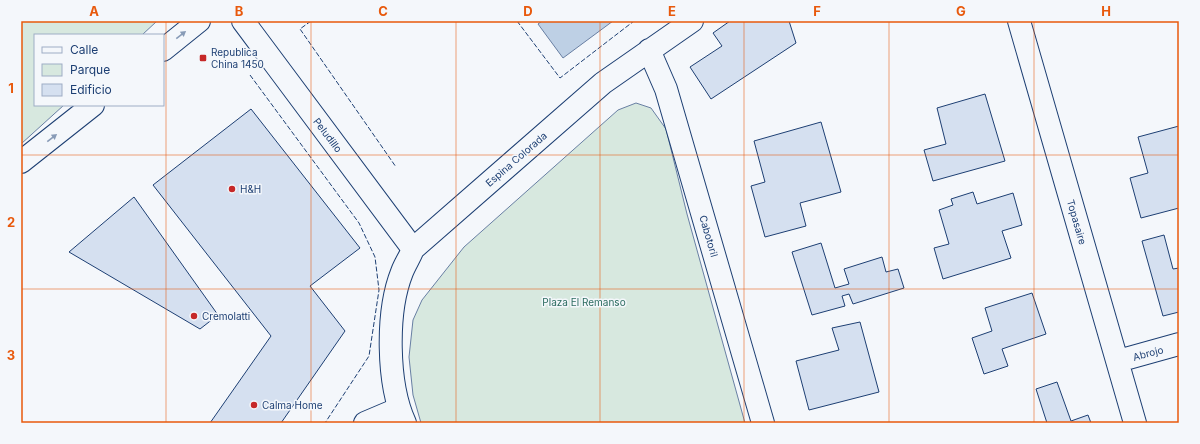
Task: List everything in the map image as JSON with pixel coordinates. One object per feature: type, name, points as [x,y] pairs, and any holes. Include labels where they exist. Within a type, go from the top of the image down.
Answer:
[{"type":"street","points":[[164,49],[199,21]]},
{"type":"street","name":"Peludillo","points":[[243,21],[413,249]]},
{"type":"street","name":"Espina Colorada","points":[[402,416],[393,385],[391,333],[402,272],[413,249],[603,83],[692,21]]},
{"type":"street","name":"Topasaire","points":[[1019,21],[1136,423]]},
{"type":"street","name":"Cabotoril","points":[[649,50],[666,89],[763,423]]},
{"type":"street","points":[[21,162],[92,106]]},
{"type":"street","name":"Abrojo","points":[[1118,361],[1179,344]]},
{"type":"street","points":[[365,423],[402,416]]},
{"type":"green space","points":[[21,21],[157,21],[143,34],[34,34],[34,106],[63,106],[21,144]]},
{"type":"green space","name":"Plaza El Remanso","points":[[636,103],[651,108],[666,129],[687,214],[745,423],[421,423],[413,395],[409,357],[413,320],[422,300],[464,247],[618,110]]},
{"type":"water","points":[[542,21],[613,21],[563,58],[538,24]]},
{"type":"building","points":[[730,21],[789,21],[796,43],[711,99],[690,67],[722,46],[713,33]]},
{"type":"building","points":[[985,94],[1005,161],[933,181],[924,150],[946,144],[937,108]]},
{"type":"building","points":[[251,109],[360,248],[310,286],[345,331],[281,423],[210,423],[271,336],[153,185]]},
{"type":"building","points":[[821,122],[841,192],[800,203],[806,226],[765,237],[751,186],[765,182],[754,141]]},
{"type":"building","points":[[1179,126],[1179,208],[1141,218],[1130,178],[1148,173],[1138,137]]},
{"type":"building","points":[[973,192],[977,204],[1013,193],[1022,225],[1002,231],[1011,258],[943,279],[934,248],[949,244],[939,210],[953,205],[951,199]]},
{"type":"building","points":[[134,197],[218,315],[200,329],[69,252]]},
{"type":"building","points":[[1164,235],[1173,269],[1179,268],[1179,312],[1163,316],[1142,241]]},
{"type":"building","points":[[821,243],[835,288],[849,284],[844,269],[882,257],[886,272],[898,269],[904,288],[853,304],[849,294],[842,296],[845,306],[812,315],[792,252]]},
{"type":"building","points":[[1032,293],[1046,334],[1002,349],[1008,366],[984,374],[972,338],[992,331],[985,308]]},
{"type":"building","points":[[860,322],[879,392],[809,410],[796,361],[839,350],[832,328]]},
{"type":"building","points":[[1057,382],[1071,421],[1088,415],[1091,423],[1047,423],[1036,389]]},
{"type":"fence","points":[[311,21],[300,29],[396,167]]},
{"type":"fence","points":[[517,21],[560,78],[634,21]]},
{"type":"fence","points":[[250,75],[359,223],[375,257],[379,290],[369,356],[325,423]]},
{"type":"place","name":"Republica China 1450","points":[[203,58]]},
{"type":"place","name":"H&H","points":[[232,189]]},
{"type":"place","name":"Cremolatti","points":[[194,316]]},
{"type":"place","name":"Calma Home","points":[[254,405]]}]
